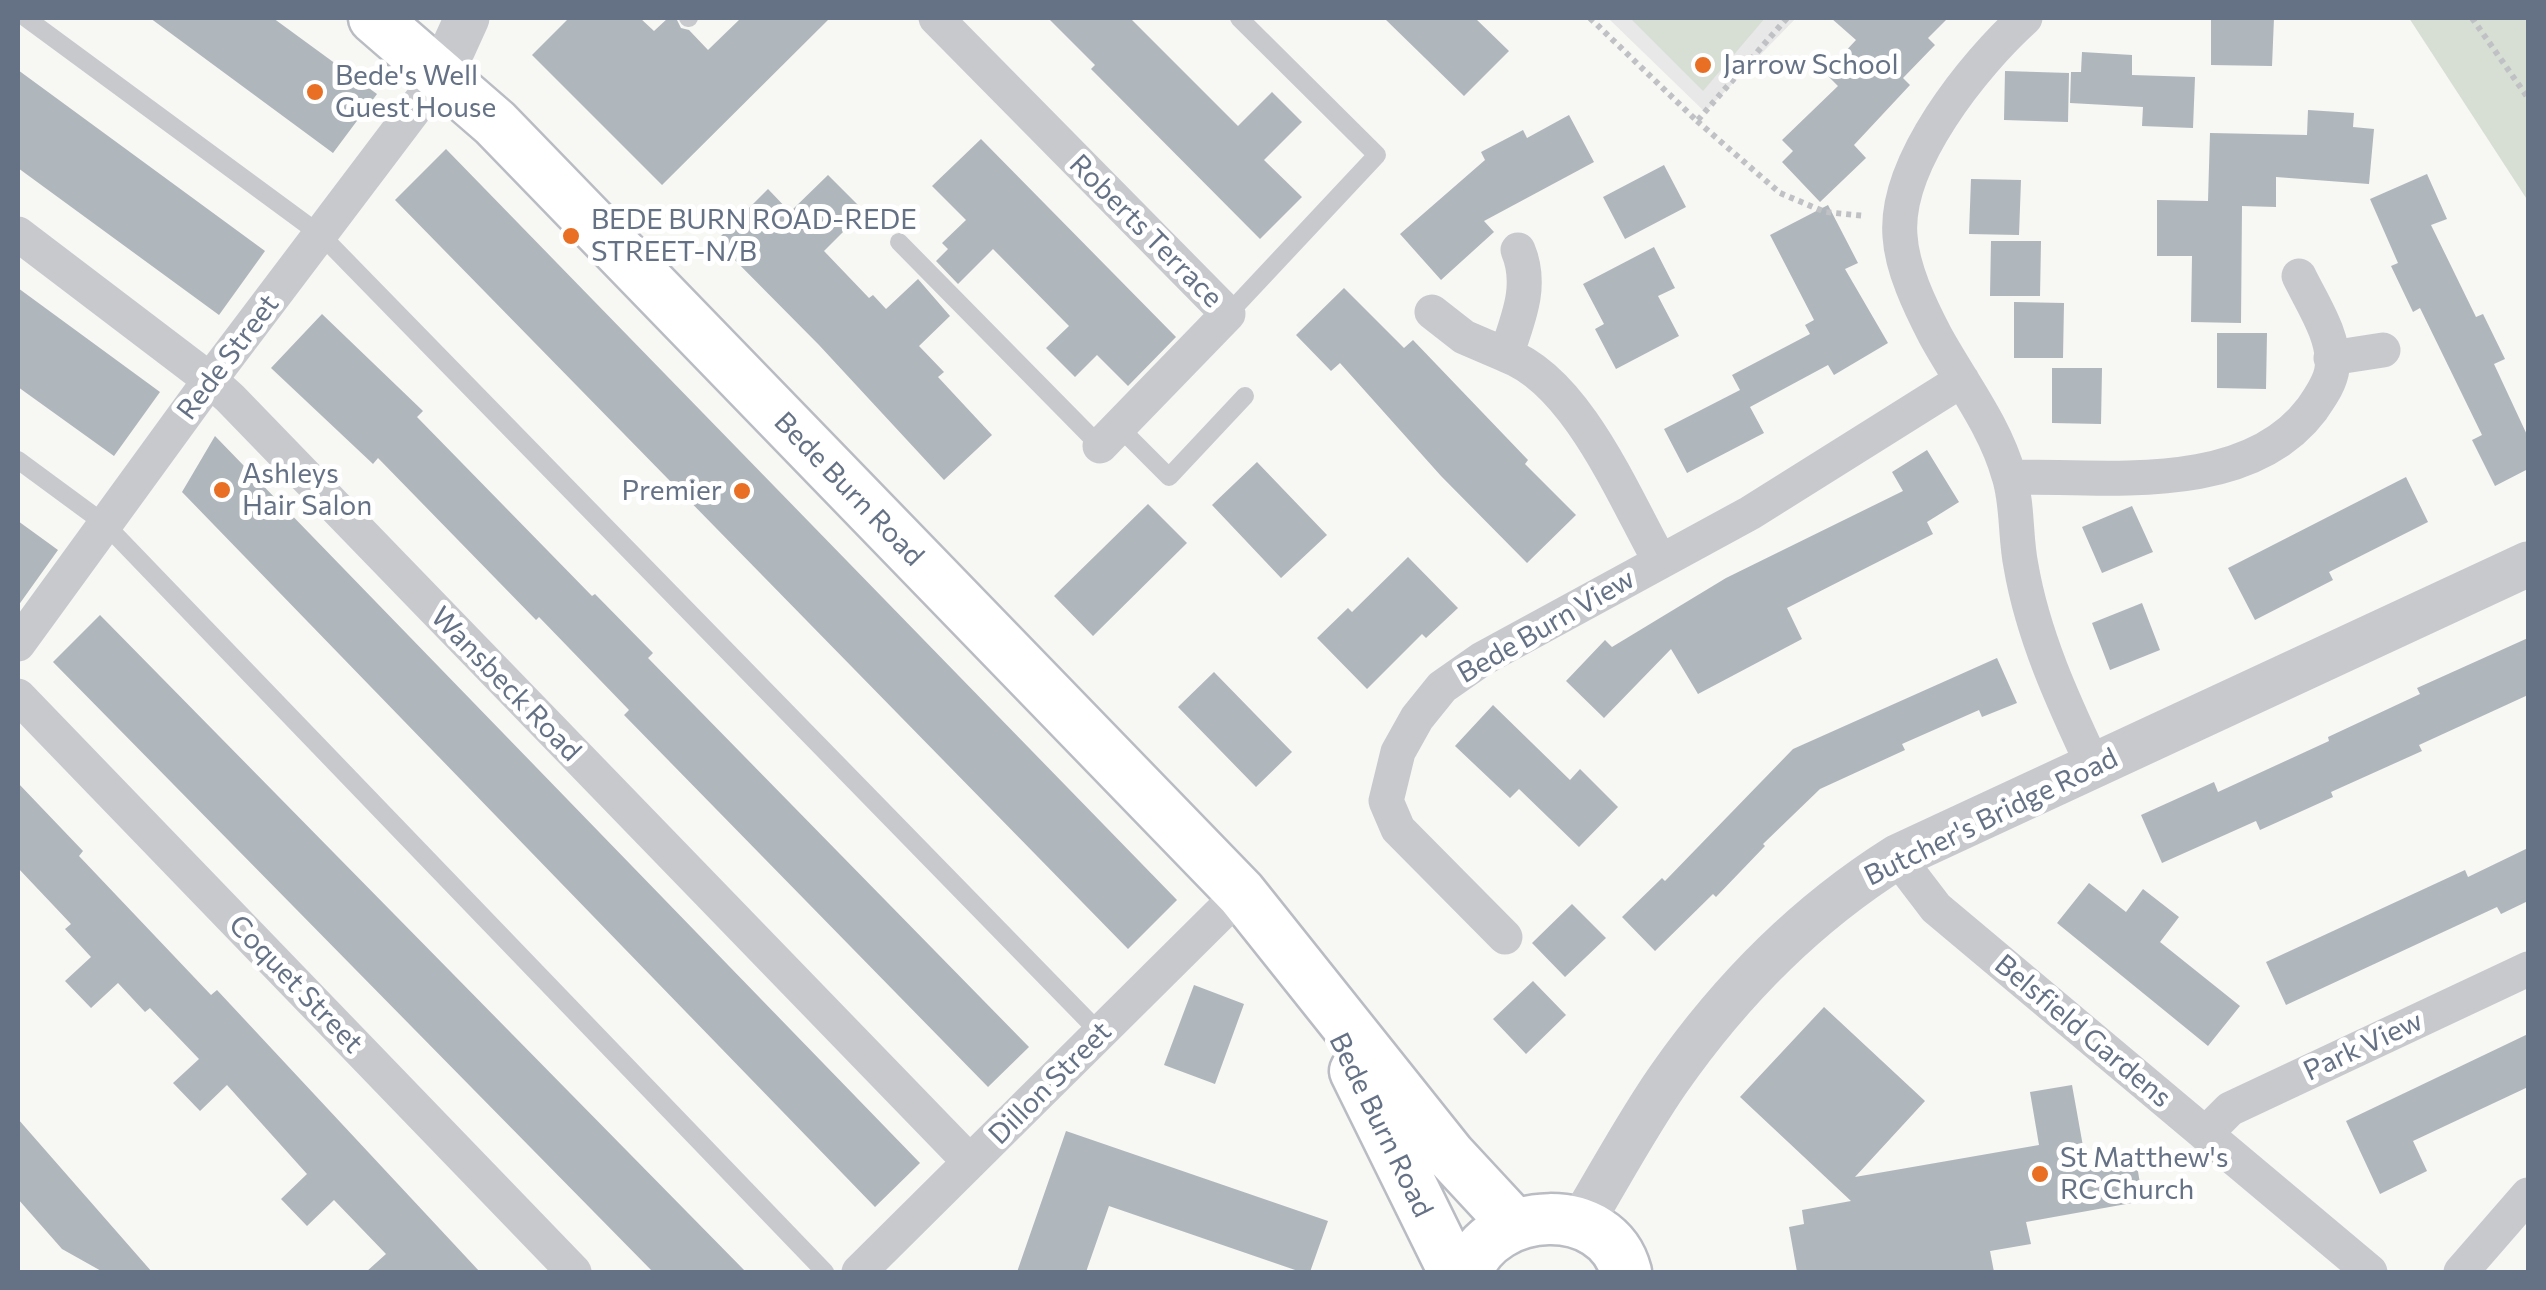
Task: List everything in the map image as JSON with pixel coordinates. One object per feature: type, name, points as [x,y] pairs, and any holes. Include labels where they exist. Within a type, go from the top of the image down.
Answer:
[{"type":"main road","name":"Bede Burn Road","points":[[374,18],[442,73],[509,137],[1241,893],[1450,1154],[1514,1224]]},
{"type":"main road","name":"Bede Burn Road","points":[[1307,977],[1454,1272]]},
{"type":"main road","points":[[1467,1272],[1489,1239],[1514,1224],[1544,1217],[1580,1225],[1604,1238],[1624,1262],[1626,1272]]},
{"type":"street","points":[[442,73],[468,18]]},
{"type":"street","name":"Roberts Terrace","points":[[936,18],[1228,314],[1109,436]]},
{"type":"street","points":[[2024,18],[1994,45],[1932,132],[1908,182],[1899,234],[1909,277],[1934,334],[1989,428],[2010,477],[2021,568],[2052,677],[2092,765]]},
{"type":"street","name":"Rede Street","points":[[18,644],[210,380],[442,73]]},
{"type":"street","name":"Wansbeck Road","points":[[18,234],[210,380],[970,1162]]},
{"type":"street","points":[[1506,355],[1526,289],[1526,268],[1518,250]]},
{"type":"street","points":[[2010,477],[2167,476],[2214,469],[2243,461],[2304,420],[2324,393],[2332,368],[2329,340],[2299,276]]},
{"type":"street","name":"Bede Burn View","points":[[1432,312],[1464,338],[1525,362],[1546,377],[1574,408],[1660,561]]},
{"type":"street","points":[[2331,358],[2383,350]]},
{"type":"street","name":"Bede Burn View","points":[[1505,937],[1398,829],[1386,801],[1398,752],[1416,718],[1442,688],[1482,660],[1750,513],[1962,380]]},
{"type":"street","name":"Butcher's Bridge Road","points":[[1580,1225],[1666,1082],[1722,1009],[1800,928],[1846,889],[1897,857],[2528,564]]},
{"type":"street","name":"Coquet Street","points":[[18,696],[574,1272]]},
{"type":"street","name":"Belsfield Gardens","points":[[1897,857],[1936,908],[2370,1272]]},
{"type":"street","name":"Dillon Street","points":[[860,1272],[1241,893]]},
{"type":"street","name":"Park View","points":[[2205,1134],[2230,1109],[2528,969]]},
{"type":"street","points":[[2461,1272],[2528,1195]]},
{"type":"lane","points":[[26,18],[321,235],[1100,1032]]},
{"type":"lane","points":[[1228,314],[1376,155],[1239,18]]},
{"type":"lane","points":[[899,242],[1109,436],[1169,477],[1245,396]]},
{"type":"lane","points":[[18,460],[105,524],[825,1272]]},
{"type":"path","points":[[1590,18],[1697,121],[1780,193],[1825,212],[1902,219]]},
{"type":"path","points":[[1697,121],[1786,18]]},
{"type":"path","points":[[2472,18],[2528,98]]},
{"type":"shaded area","name":"Jarrow School","points":[[1608,18],[1796,18],[1705,112]]},
{"type":"shaded area","points":[[1630,18],[1765,18],[1703,91]]},
{"type":"shaded area","points":[[2409,18],[2528,18],[2528,201]]},
{"type":"building","points":[[150,18],[273,18],[377,94],[333,153]]},
{"type":"building","points":[[569,18],[640,18],[654,31],[668,18],[676,18],[681,28],[689,30],[708,50],[741,18],[830,18],[662,185],[532,55]]},
{"type":"building","points":[[1048,18],[1130,18],[1238,126],[1272,92],[1302,122],[1264,160],[1302,197],[1260,239],[1091,69],[1095,65]]},
{"type":"building","points":[[1384,18],[1475,18],[1509,51],[1464,96]]},
{"type":"building","points":[[1831,18],[1948,18],[1928,38],[1935,45],[1903,78],[1910,85],[1854,145],[1866,158],[1820,202],[1782,162],[1793,151],[1782,140],[1838,86],[1825,73],[1856,40]]},
{"type":"building","points":[[2211,18],[2274,18],[2272,66],[2211,65]]},
{"type":"building","points":[[2082,52],[2132,55],[2132,75],[2195,77],[2193,128],[2142,126],[2143,107],[2070,103],[2071,72],[2081,72]]},
{"type":"building","points":[[18,70],[265,251],[219,315],[18,168]]},
{"type":"building","points":[[2005,71],[2069,73],[2068,122],[2004,120]]},
{"type":"building","points":[[2308,110],[2354,113],[2353,127],[2374,129],[2369,184],[2276,177],[2276,207],[2242,206],[2241,323],[2191,322],[2192,256],[2157,256],[2157,200],[2208,201],[2210,133],[2307,135]]},
{"type":"building","points":[[1569,115],[1594,162],[1484,221],[1494,232],[1441,280],[1400,234],[1485,160],[1481,152],[1523,130],[1527,138]]},
{"type":"building","points":[[981,139],[1176,337],[1128,386],[1097,355],[1075,377],[1046,348],[1069,326],[993,249],[958,284],[936,261],[948,249],[942,243],[966,220],[932,186]]},
{"type":"building","points":[[446,149],[1177,900],[1128,949],[395,200]]},
{"type":"building","points":[[1664,165],[1686,207],[1625,239],[1603,197]]},
{"type":"building","points":[[2427,174],[2447,219],[2431,225],[2476,317],[2483,314],[2505,359],[2494,364],[2528,437],[2528,469],[2495,486],[2472,440],[2482,435],[2420,308],[2413,312],[2391,266],[2398,263],[2370,199]]},
{"type":"building","points":[[828,175],[864,211],[824,251],[869,298],[873,295],[886,309],[918,279],[950,316],[919,346],[944,372],[938,377],[992,435],[944,480],[716,241],[768,189],[790,212]]},
{"type":"building","points":[[1971,179],[2021,180],[2019,235],[1969,234]]},
{"type":"building","points":[[1828,205],[1858,263],[1845,269],[1888,343],[1834,375],[1828,365],[1750,407],[1764,433],[1687,473],[1664,429],[1740,390],[1732,375],[1810,334],[1805,325],[1814,320],[1770,235]]},
{"type":"building","points":[[1991,241],[2041,241],[2040,296],[1990,296]]},
{"type":"building","points":[[1654,247],[1675,288],[1658,296],[1679,336],[1616,369],[1595,329],[1604,324],[1583,284]]},
{"type":"building","points":[[18,288],[160,392],[114,456],[18,387]]},
{"type":"building","points":[[1344,288],[1404,348],[1413,340],[1576,515],[1527,563],[1441,476],[1340,363],[1331,371],[1296,335]]},
{"type":"building","points":[[2014,302],[2064,303],[2063,358],[2014,358]]},
{"type":"building","points":[[322,314],[423,411],[417,417],[653,653],[648,658],[1029,1047],[988,1087],[624,715],[629,710],[539,617],[536,620],[378,458],[373,464],[271,368]]},
{"type":"building","points":[[2217,333],[2267,333],[2266,389],[2217,388]]},
{"type":"building","points":[[2052,368],[2102,368],[2101,424],[2052,423]]},
{"type":"building","points":[[215,436],[920,1163],[875,1207],[182,492]]},
{"type":"building","points":[[1927,450],[1959,502],[1927,522],[1933,534],[1787,608],[1802,639],[1698,694],[1671,649],[1604,718],[1566,681],[1605,640],[1612,647],[1726,578],[1903,491],[1892,472]]},
{"type":"building","points":[[1257,462],[1327,535],[1281,578],[1212,505]]},
{"type":"building","points":[[2406,477],[2428,522],[2329,572],[2333,580],[2255,620],[2228,568]]},
{"type":"building","points":[[1148,504],[1187,543],[1093,636],[1054,596]]},
{"type":"building","points":[[2132,506],[2153,552],[2102,573],[2082,527]]},
{"type":"building","points":[[18,521],[58,550],[18,606]]},
{"type":"building","points":[[1408,557],[1458,608],[1426,638],[1422,634],[1367,689],[1317,638],[1348,608],[1352,612]]},
{"type":"building","points":[[2142,603],[2160,650],[2110,670],[2092,623]]},
{"type":"building","points":[[100,615],[746,1272],[653,1272],[53,662]]},
{"type":"building","points":[[2528,638],[2528,695],[2419,745],[2422,751],[2331,792],[2333,797],[2260,830],[2256,821],[2162,863],[2141,815],[2214,782],[2218,792],[2420,694],[2417,688]]},
{"type":"building","points":[[1997,658],[2017,703],[1982,717],[1979,710],[1902,744],[1905,750],[1820,789],[1716,897],[1713,894],[1655,951],[1622,917],[1662,878],[1665,881],[1793,749]]},
{"type":"building","points":[[1214,672],[1292,752],[1256,787],[1178,707]]},
{"type":"building","points":[[1493,705],[1570,780],[1580,769],[1618,807],[1579,847],[1519,789],[1510,798],[1455,746]]},
{"type":"building","points":[[18,783],[83,851],[79,856],[211,995],[217,990],[480,1272],[366,1272],[386,1254],[334,1200],[307,1226],[281,1199],[307,1174],[227,1085],[200,1111],[173,1083],[199,1059],[150,1008],[145,1012],[118,983],[91,1008],[65,981],[91,957],[65,929],[71,924],[18,868]]},
{"type":"building","points":[[2528,848],[2528,901],[2501,914],[2497,907],[2286,1005],[2266,962],[2465,870],[2468,877]]},
{"type":"building","points":[[2089,883],[2126,912],[2143,889],[2179,917],[2160,942],[2240,1006],[2208,1046],[2057,923]]},
{"type":"building","points":[[1572,904],[1606,938],[1565,977],[1532,943]]},
{"type":"building","points":[[1533,981],[1566,1015],[1526,1054],[1493,1019]]},
{"type":"building","points":[[1194,985],[1244,1004],[1215,1084],[1164,1065]]},
{"type":"building","name":"St Matthew's RC Church","points":[[1824,1007],[1925,1101],[1855,1177],[2039,1145],[2030,1092],[2072,1085],[2086,1163],[2135,1154],[2143,1201],[2026,1222],[2031,1244],[1990,1251],[1994,1272],[1797,1272],[1789,1227],[1804,1224],[1802,1210],[1851,1201],[1740,1097]]},
{"type":"building","points":[[2528,1034],[2528,1087],[2413,1141],[2427,1171],[2380,1194],[2346,1121]]},
{"type":"building","points":[[18,1119],[152,1272],[103,1272],[62,1249],[18,1199]]},
{"type":"building","points":[[1066,1131],[1328,1221],[1310,1272],[1109,1206],[1086,1272],[1017,1272]]},
{"type":"place","name":"Jarrow School","points":[[1703,65]]},
{"type":"place","name":"Bede's Well Guest House","points":[[315,92]]},
{"type":"place","name":"BEDE BURN ROAD-REDE STREET-N/B","points":[[571,236]]},
{"type":"place","name":"Ashleys Hair Salon","points":[[222,490]]},
{"type":"place","name":"Premier","points":[[742,491]]},
{"type":"place","name":"St Matthew's RC Church","points":[[2040,1174]]}]
